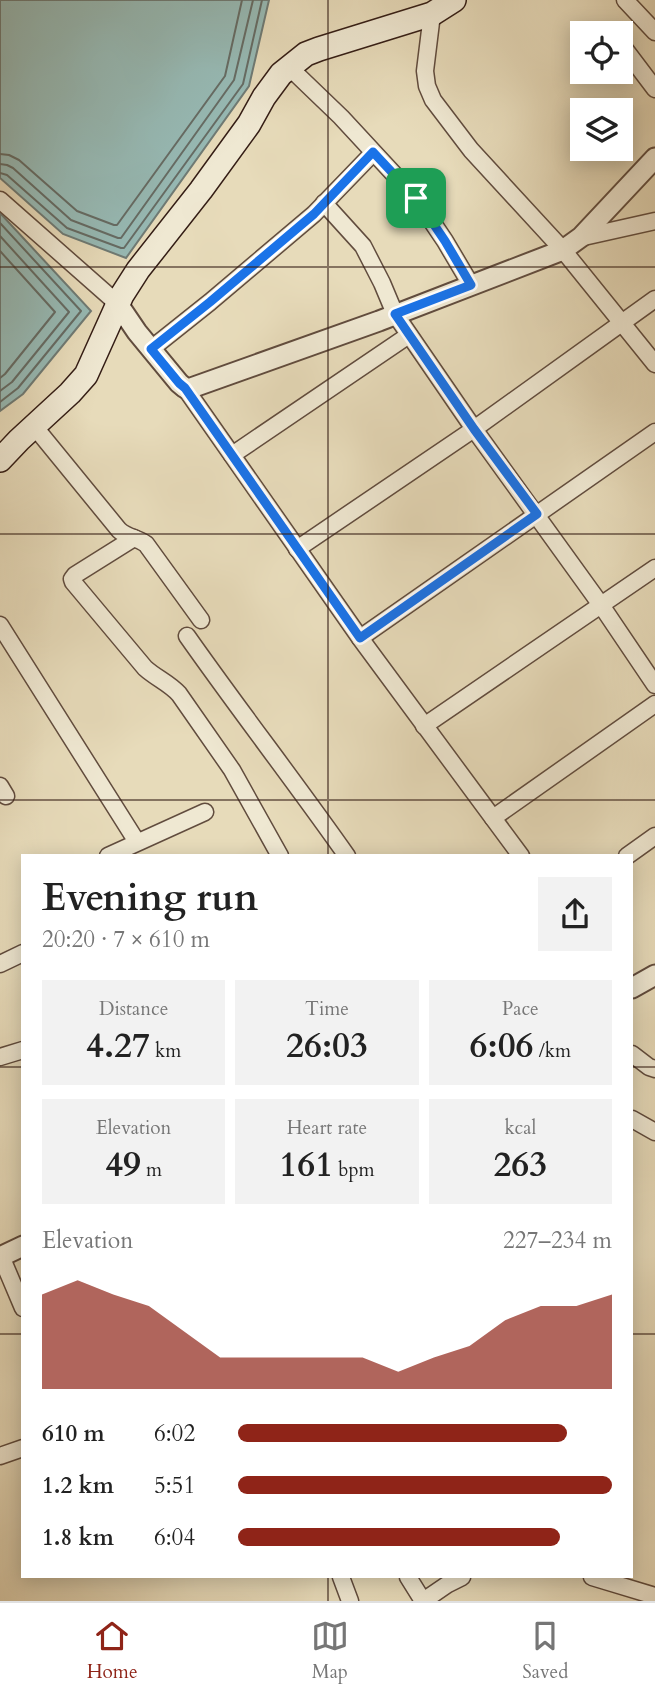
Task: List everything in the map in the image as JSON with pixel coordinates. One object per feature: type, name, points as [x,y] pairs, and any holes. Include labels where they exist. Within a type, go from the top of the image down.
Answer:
[{"type":"main road","points":[[0,460],[86,375],[118,304],[138,270],[201,190],[281,74],[306,54],[432,14],[454,0]]},
{"type":"street","points":[[625,0],[655,32]]},
{"type":"street","points":[[432,14],[425,71],[433,100],[471,150],[571,244],[622,322],[655,365]]},
{"type":"street","points":[[633,60],[655,89]]},
{"type":"street","points":[[289,67],[341,117],[416,198],[471,285]]},
{"type":"street","points":[[151,349],[264,257],[324,203],[373,152]]},
{"type":"street","points":[[571,244],[655,158]]},
{"type":"street","points":[[0,200],[118,304],[151,349],[185,388],[360,638],[520,854]]},
{"type":"street","points":[[324,203],[363,246],[395,314],[655,685]]},
{"type":"street","points":[[185,388],[395,314],[571,244],[655,221]]},
{"type":"street","points":[[297,549],[474,429],[655,299]]},
{"type":"street","points":[[232,455],[409,335]]},
{"type":"street","points":[[34,426],[118,530],[146,544],[201,620]]},
{"type":"street","points":[[360,638],[655,432]]},
{"type":"street","points":[[134,538],[75,575],[73,582],[145,668],[178,694],[232,770],[280,854]]},
{"type":"street","points":[[424,726],[655,568]]},
{"type":"street","points":[[0,625],[137,842]]},
{"type":"street","points":[[187,635],[346,854]]},
{"type":"street","points":[[493,818],[655,704]]},
{"type":"street","points":[[111,854],[205,812]]},
{"type":"street","points":[[630,854],[655,836]]},
{"type":"street","points":[[0,964],[21,955]]},
{"type":"street","points":[[633,987],[655,975]]},
{"type":"street","points":[[0,1057],[21,1051]]},
{"type":"street","points":[[633,1055],[655,1069]]},
{"type":"street","points":[[633,1120],[655,1132]]},
{"type":"street","points":[[21,1247],[0,1256],[21,1303]]},
{"type":"street","points":[[0,1456],[21,1449]]},
{"type":"street","points":[[341,1578],[350,1601]]},
{"type":"street","points":[[409,1578],[423,1601],[460,1578]]},
{"type":"street","points":[[595,1578],[655,1597]]},
{"type":"water","points":[[0,0],[269,0],[249,86],[126,258],[63,234],[0,178]]},
{"type":"water","points":[[0,213],[91,311],[23,394],[0,411]]},
{"type":"route","points":[[373,152],[416,198],[471,285],[395,314],[474,429],[537,514],[360,638],[185,388],[151,349],[314,214],[373,152]]}]
